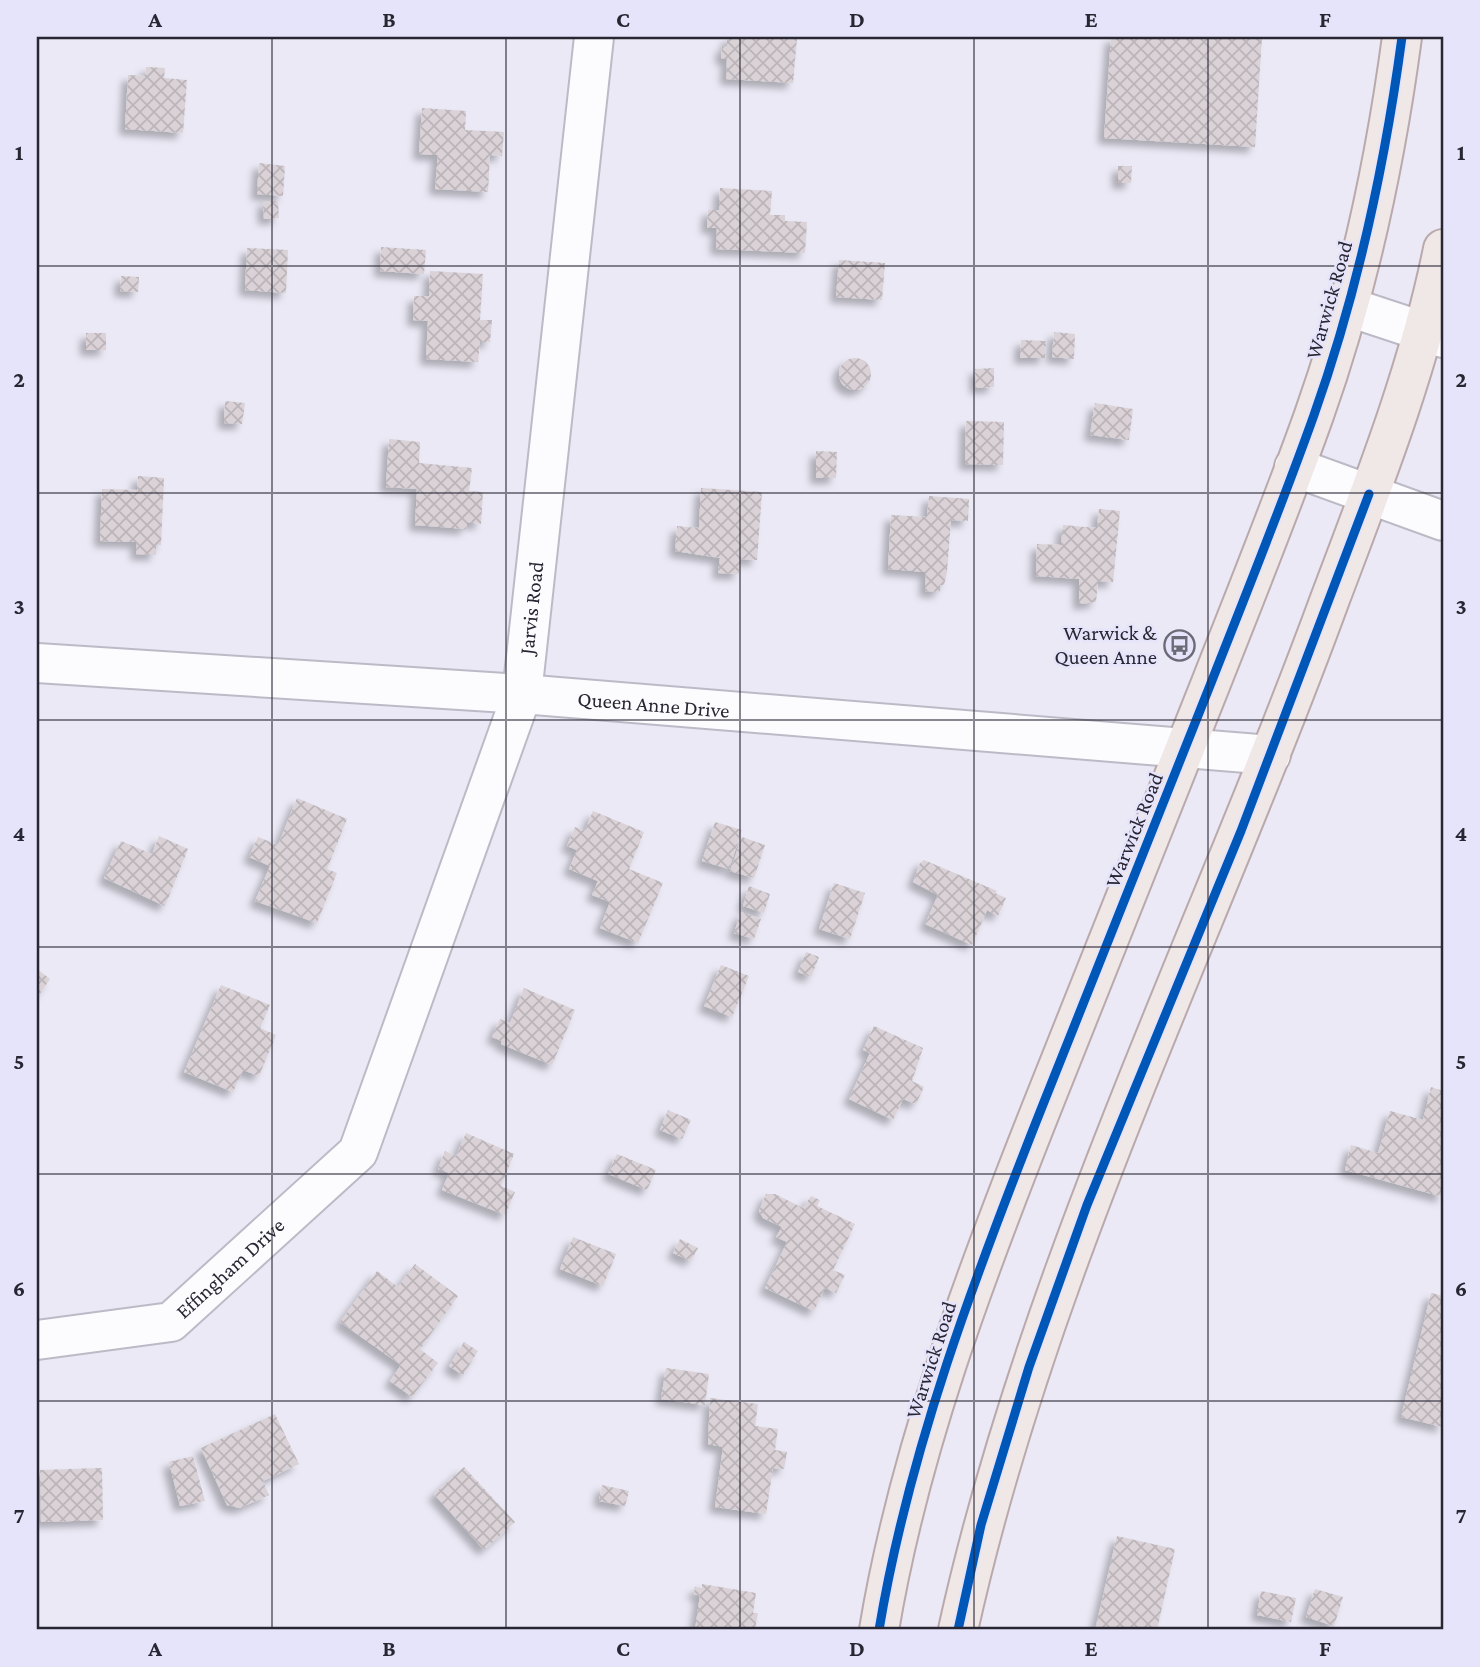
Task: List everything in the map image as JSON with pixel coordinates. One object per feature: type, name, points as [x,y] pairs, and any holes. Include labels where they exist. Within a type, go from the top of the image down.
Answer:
[{"type":"main road","name":"Warwick Road","points":[[879,1630],[888,1574],[928,1430],[986,1247],[1185,748],[1315,412],[1360,256],[1402,37]]},
{"type":"main road","points":[[958,1630],[981,1525],[1029,1367],[1083,1217],[1271,755],[1394,427],[1432,334],[1443,249]]},
{"type":"street","name":"Jarvis Road","points":[[358,1152],[522,694],[594,37]]},
{"type":"street","points":[[1346,306],[1432,334]]},
{"type":"street","points":[[1294,467],[1443,521]]},
{"type":"street","name":"Queen Anne Drive","points":[[37,663],[522,694],[1271,755]]},
{"type":"street","name":"Effingham Drive","points":[[37,1340],[171,1322],[358,1152]]},
{"type":"building","points":[[727,37],[797,38],[793,83],[726,79],[727,59],[721,58],[722,46],[727,47]]},
{"type":"building","points":[[1111,37],[1262,37],[1255,147],[1104,138]]},
{"type":"building","points":[[146,67],[165,68],[164,78],[187,80],[183,133],[125,129],[128,75],[145,76]]},
{"type":"building","points":[[422,108],[466,111],[465,130],[504,132],[502,156],[490,155],[488,192],[435,189],[438,155],[419,154]]},
{"type":"building","points":[[259,163],[285,166],[283,196],[257,194]]},
{"type":"building","points":[[1118,166],[1132,166],[1131,183],[1118,183]]},
{"type":"building","points":[[720,188],[772,191],[770,215],[785,215],[785,221],[807,222],[805,253],[716,249],[717,228],[707,228],[708,210],[719,210]]},
{"type":"building","points":[[263,201],[278,201],[279,218],[264,219]]},
{"type":"building","points":[[381,247],[426,250],[424,274],[380,271]]},
{"type":"building","points":[[247,248],[288,250],[286,293],[245,290]]},
{"type":"building","points":[[839,260],[885,263],[882,300],[836,297]]},
{"type":"building","points":[[430,271],[483,274],[480,320],[492,320],[490,342],[480,342],[478,362],[426,359],[428,321],[413,320],[414,296],[429,296]]},
{"type":"building","points":[[121,276],[139,277],[138,292],[120,291]]},
{"type":"building","points":[[1054,332],[1075,334],[1074,359],[1052,357]]},
{"type":"building","points":[[86,333],[106,333],[106,350],[86,350]]},
{"type":"building","points":[[1021,340],[1046,341],[1045,358],[1020,358]]},
{"type":"building","points":[[855,358],[866,363],[871,374],[866,385],[855,390],[844,385],[839,374],[844,363]]},
{"type":"building","points":[[994,368],[994,387],[976,388],[975,369]]},
{"type":"building","points":[[225,401],[245,403],[242,424],[224,423]]},
{"type":"building","points":[[1095,403],[1133,409],[1129,440],[1090,435]]},
{"type":"building","points":[[966,421],[1004,422],[1003,465],[965,464]]},
{"type":"building","points":[[389,439],[420,442],[419,463],[472,468],[469,491],[483,492],[481,524],[467,522],[466,529],[415,525],[417,489],[386,487]]},
{"type":"building","points":[[816,451],[837,452],[836,478],[816,478]]},
{"type":"building","points":[[138,476],[164,478],[161,545],[156,545],[156,555],[136,554],[137,542],[100,541],[102,489],[137,490]]},
{"type":"building","points":[[701,488],[762,492],[757,560],[740,559],[739,574],[718,573],[720,558],[675,551],[677,526],[699,528]]},
{"type":"building","points":[[929,496],[969,499],[968,521],[951,520],[947,572],[944,585],[940,585],[940,592],[925,591],[926,572],[888,569],[891,515],[927,517]]},
{"type":"building","points":[[1099,509],[1120,511],[1113,582],[1098,581],[1096,602],[1079,604],[1079,579],[1036,576],[1037,544],[1061,545],[1063,525],[1097,528]]},
{"type":"building","points":[[297,798],[347,819],[327,869],[337,873],[317,923],[255,901],[270,866],[249,857],[258,837],[278,845]]},
{"type":"building","points":[[593,811],[644,832],[629,869],[663,883],[638,943],[600,928],[610,902],[592,895],[598,881],[569,869],[577,850],[567,846],[575,827],[585,831]]},
{"type":"building","points":[[715,822],[742,830],[729,869],[702,861]]},
{"type":"building","points":[[159,836],[188,849],[165,906],[104,878],[121,841],[152,854]]},
{"type":"building","points":[[742,837],[765,845],[754,878],[730,871]]},
{"type":"building","points":[[924,860],[997,891],[995,893],[1006,898],[998,916],[987,910],[972,945],[925,924],[938,895],[913,882],[920,863]]},
{"type":"building","points":[[834,883],[865,893],[850,939],[819,929]]},
{"type":"building","points":[[749,886],[770,894],[764,913],[743,906]]},
{"type":"building","points":[[741,912],[761,919],[754,939],[734,933]]},
{"type":"building","points":[[806,952],[819,957],[811,977],[798,972]]},
{"type":"building","points":[[721,965],[749,976],[732,1017],[704,1006]]},
{"type":"building","points":[[37,969],[50,979],[37,998]]},
{"type":"building","points":[[221,985],[270,1005],[260,1028],[276,1035],[259,1076],[243,1070],[233,1092],[184,1072]]},
{"type":"building","points":[[524,988],[575,1010],[552,1065],[501,1044],[502,1041],[492,1037],[500,1019],[510,1023]]},
{"type":"building","points":[[874,1026],[923,1048],[912,1081],[924,1087],[916,1104],[903,1099],[893,1120],[849,1099],[870,1053],[863,1050]]},
{"type":"building","points":[[1431,1087],[1443,1091],[1443,1197],[1345,1170],[1351,1145],[1378,1153],[1390,1111],[1423,1120]]},
{"type":"building","points":[[668,1110],[691,1120],[682,1139],[660,1130]]},
{"type":"building","points":[[466,1133],[514,1154],[501,1186],[515,1192],[505,1215],[442,1190],[449,1173],[438,1169],[445,1151],[456,1156]]},
{"type":"building","points":[[617,1154],[656,1170],[647,1190],[608,1174]]},
{"type":"building","points":[[766,1194],[775,1194],[803,1208],[811,1196],[820,1200],[817,1206],[855,1224],[833,1270],[845,1275],[836,1293],[825,1288],[814,1311],[765,1288],[787,1242],[776,1237],[782,1227],[763,1218],[759,1211]]},
{"type":"building","points":[[573,1237],[616,1254],[603,1286],[560,1269]]},
{"type":"building","points":[[680,1239],[698,1248],[691,1261],[673,1253]]},
{"type":"building","points":[[415,1264],[458,1296],[420,1349],[438,1363],[412,1397],[390,1381],[401,1365],[340,1322],[377,1271],[398,1287]]},
{"type":"building","points":[[1431,1293],[1443,1296],[1443,1427],[1401,1417]]},
{"type":"building","points":[[464,1342],[478,1351],[463,1375],[449,1366]]},
{"type":"building","points":[[666,1368],[709,1374],[705,1405],[661,1399]]},
{"type":"building","points":[[710,1398],[758,1404],[755,1426],[778,1429],[775,1450],[787,1452],[784,1469],[773,1468],[766,1514],[715,1507],[723,1447],[708,1444]]},
{"type":"building","points":[[275,1414],[299,1464],[263,1481],[269,1495],[240,1508],[227,1505],[201,1448]]},
{"type":"building","points":[[193,1456],[205,1501],[180,1506],[169,1462]]},
{"type":"building","points":[[464,1467],[515,1522],[484,1550],[434,1494]]},
{"type":"building","points":[[102,1468],[103,1520],[41,1522],[40,1470]]},
{"type":"building","points":[[602,1485],[629,1491],[625,1506],[599,1501]]},
{"type":"building","points":[[1117,1536],[1175,1549],[1157,1630],[1095,1630]]},
{"type":"building","points":[[702,1584],[756,1593],[753,1613],[758,1613],[755,1629],[695,1630],[700,1595],[694,1594],[695,1587],[702,1588]]},
{"type":"building","points":[[1315,1589],[1343,1597],[1334,1626],[1306,1617]]},
{"type":"building","points":[[1261,1591],[1296,1598],[1291,1622],[1257,1615]]},
{"type":"cycle path","points":[[879,1630],[908,1496],[926,1430],[969,1299],[1017,1171],[1264,549],[1329,369],[1344,323],[1368,228],[1402,37]]},
{"type":"cycle path","points":[[958,1630],[981,1525],[1029,1367],[1087,1205],[1241,831],[1369,494]]},
{"type":"place","name":"Warwick & Queen Anne","points":[[1180,645]]}]
